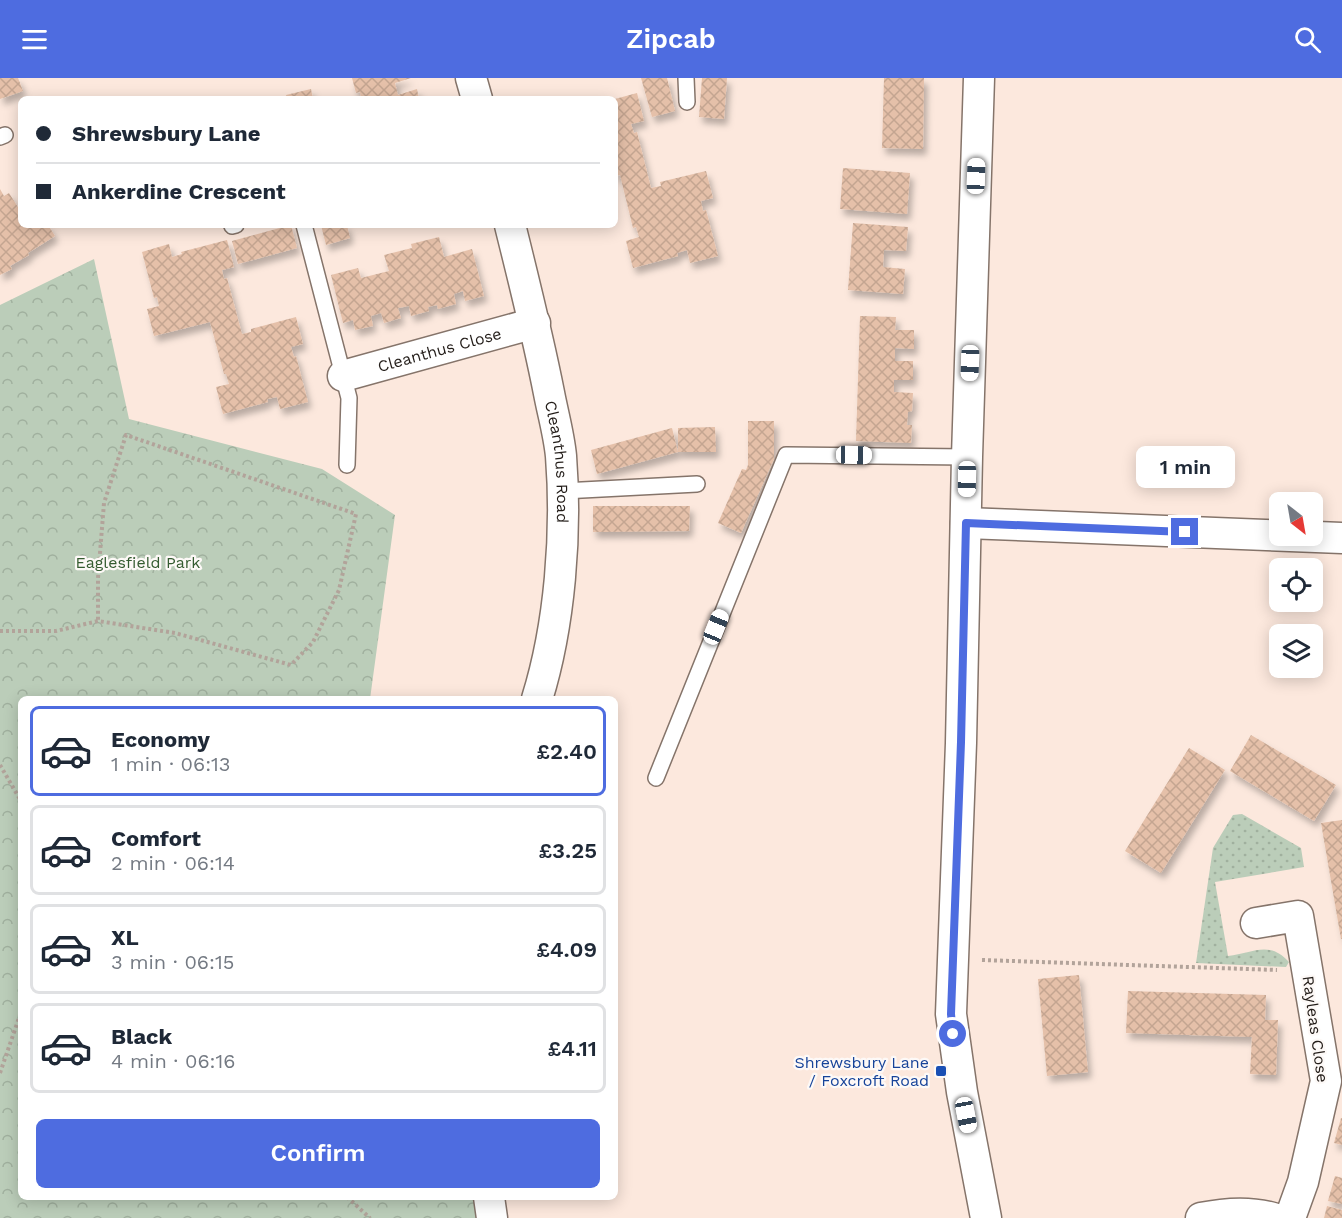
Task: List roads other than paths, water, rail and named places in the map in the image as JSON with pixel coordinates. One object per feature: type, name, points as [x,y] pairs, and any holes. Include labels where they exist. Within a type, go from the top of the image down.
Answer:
[{"type":"street","points":[[979,78],[961,742],[951,1014],[962,1092],[986,1218]]},
{"type":"street","name":"Cleanthus Road","points":[[511,228],[535,323],[561,453],[563,491],[561,552],[555,616],[538,696]]},
{"type":"street","name":"Cleanthus Close","points":[[343,376],[535,323]]},
{"type":"street","points":[[966,523],[1342,538]]},
{"type":"street","name":"Rayleas Close","points":[[1256,923],[1298,916],[1326,1081],[1303,1182],[1290,1218]]},
{"type":"street","points":[[489,1200],[492,1218]]},
{"type":"street","points":[[1201,1218],[1256,1213],[1273,1218]]},
{"type":"lane","points":[[686,78],[687,102]]},
{"type":"lane","points":[[305,228],[349,398],[347,465]]},
{"type":"lane","points":[[656,778],[786,454],[967,456]]},
{"type":"lane","points":[[563,491],[696,484]]},
{"type":"place","name":"Shrewsbury Lane / Foxcroft Road","points":[[941,1071]]},
{"type":"park label","name":"Eaglesfield Park","points":[[138,562]]}]
